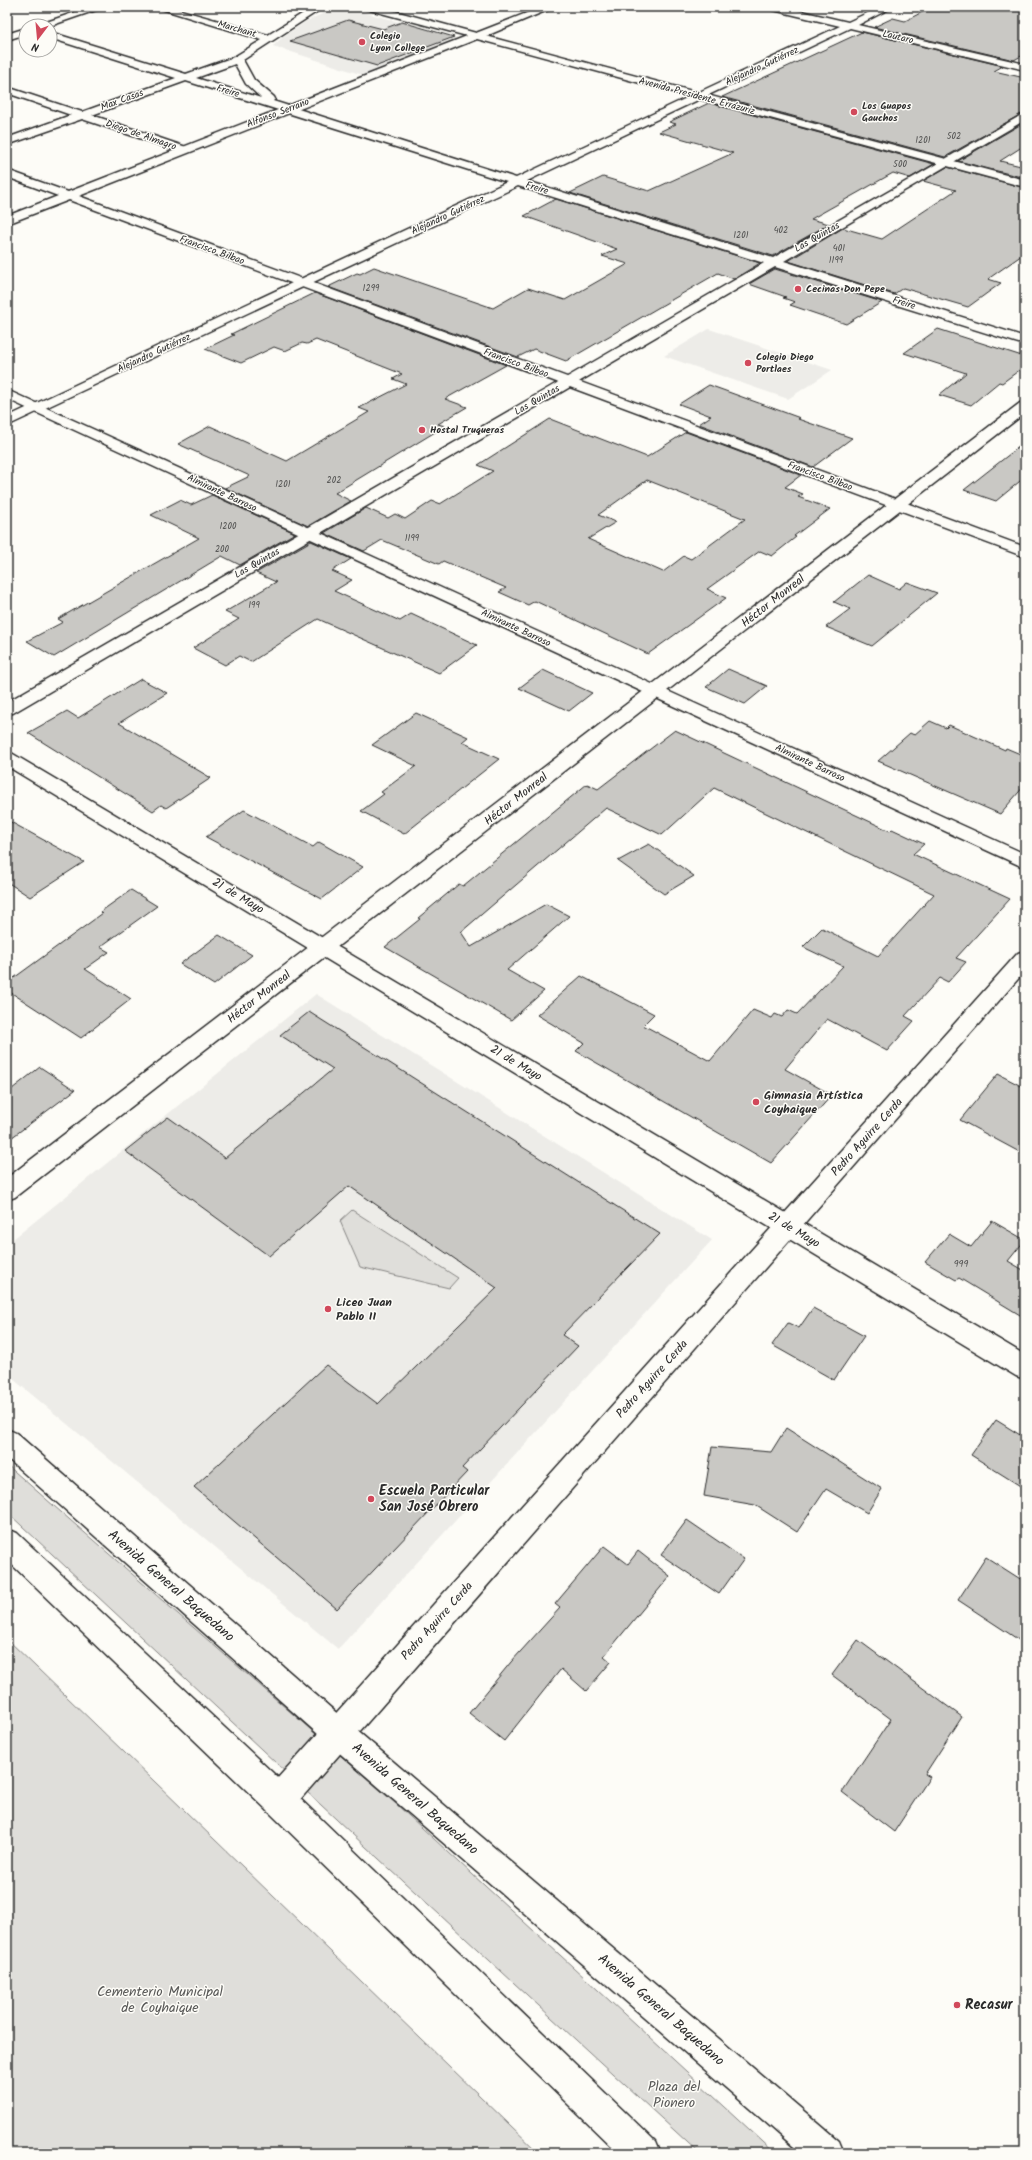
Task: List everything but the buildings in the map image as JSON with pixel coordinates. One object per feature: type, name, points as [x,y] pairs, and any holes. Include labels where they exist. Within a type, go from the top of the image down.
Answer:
[{"type":"street","points":[[58,20],[100,7]]},
{"type":"street","name":"Marchant","points":[[160,7],[267,38]]},
{"type":"street","name":"Max Casas","points":[[7,142],[238,59],[267,38],[319,7]]},
{"type":"street","name":"Avenida Presidente Errázuriz","points":[[369,7],[1025,184]]},
{"type":"street","name":"Alfonso Serrano","points":[[7,220],[550,7]]},
{"type":"street","name":"Lautaro","points":[[772,7],[1025,67]]},
{"type":"street","name":"Alejandro Gutiérrez","points":[[7,422],[888,7]]},
{"type":"street","points":[[7,37],[18,34]]},
{"type":"street","name":"Freire","points":[[58,37],[1025,341]]},
{"type":"street","points":[[238,59],[245,78],[258,92],[288,110]]},
{"type":"street","name":"Diego de Almagro","points":[[7,90],[185,150]]},
{"type":"street","name":"Las Quintas","points":[[7,709],[1025,116]]},
{"type":"street","name":"Francisco Bilbao","points":[[7,173],[1025,552]]},
{"type":"street","name":"Almirante Barroso","points":[[7,394],[1025,862]]},
{"type":"street","name":"Héctor Monreal","points":[[7,1191],[1025,406]]},
{"type":"street","name":"21 de Mayo","points":[[7,758],[1025,1368]]},
{"type":"street","name":"Pedro Aguirre Cerda","points":[[279,1800],[1025,958]]},
{"type":"street","name":"Avenida General Baquedano","points":[[7,1441],[338,1733],[827,2153]]},
{"type":"street","points":[[7,1542],[279,1800],[643,2153]]},
{"type":"shaded area","name":"Colegio Lyon College","points":[[337,7],[345,7],[457,38],[363,75],[273,46],[284,36],[307,21]]},
{"type":"shaded area","name":"Colegio Diego Portlaes","points":[[709,329],[832,370],[788,399],[664,356]]},
{"type":"shaded area","name":"Liceo Juan Pablo II","points":[[316,994],[712,1240],[338,1649],[7,1374],[7,1244]]},
{"type":"green space","points":[[352,1210],[458,1278],[449,1288],[360,1267],[340,1221]]},
{"type":"green space","name":"Plaza del Pionero","points":[[7,1465],[396,1804],[775,2153],[699,2153],[366,1847],[7,1512]]},
{"type":"green space","name":"Cementerio Municipal de Coyhaique","points":[[7,1639],[539,2153],[7,2153]]},
{"type":"place","name":"Colegio Lyon College","points":[[362,42]]},
{"type":"place","name":"Los Guapos Gauchos","points":[[854,112]]},
{"type":"place","name":"Cecinas Don Pepe","points":[[798,289]]},
{"type":"place","name":"Colegio Diego Portlaes","points":[[748,363]]},
{"type":"place","name":"Hostal Truqueras","points":[[422,430]]},
{"type":"place","name":"Gimnasia Artística Coyhaique","points":[[756,1102]]},
{"type":"place","name":"Liceo Juan Pablo II","points":[[328,1309]]},
{"type":"place","name":"Escuela Particular San José Obrero","points":[[371,1499]]},
{"type":"place","name":"Recasur","points":[[957,2005]]}]
